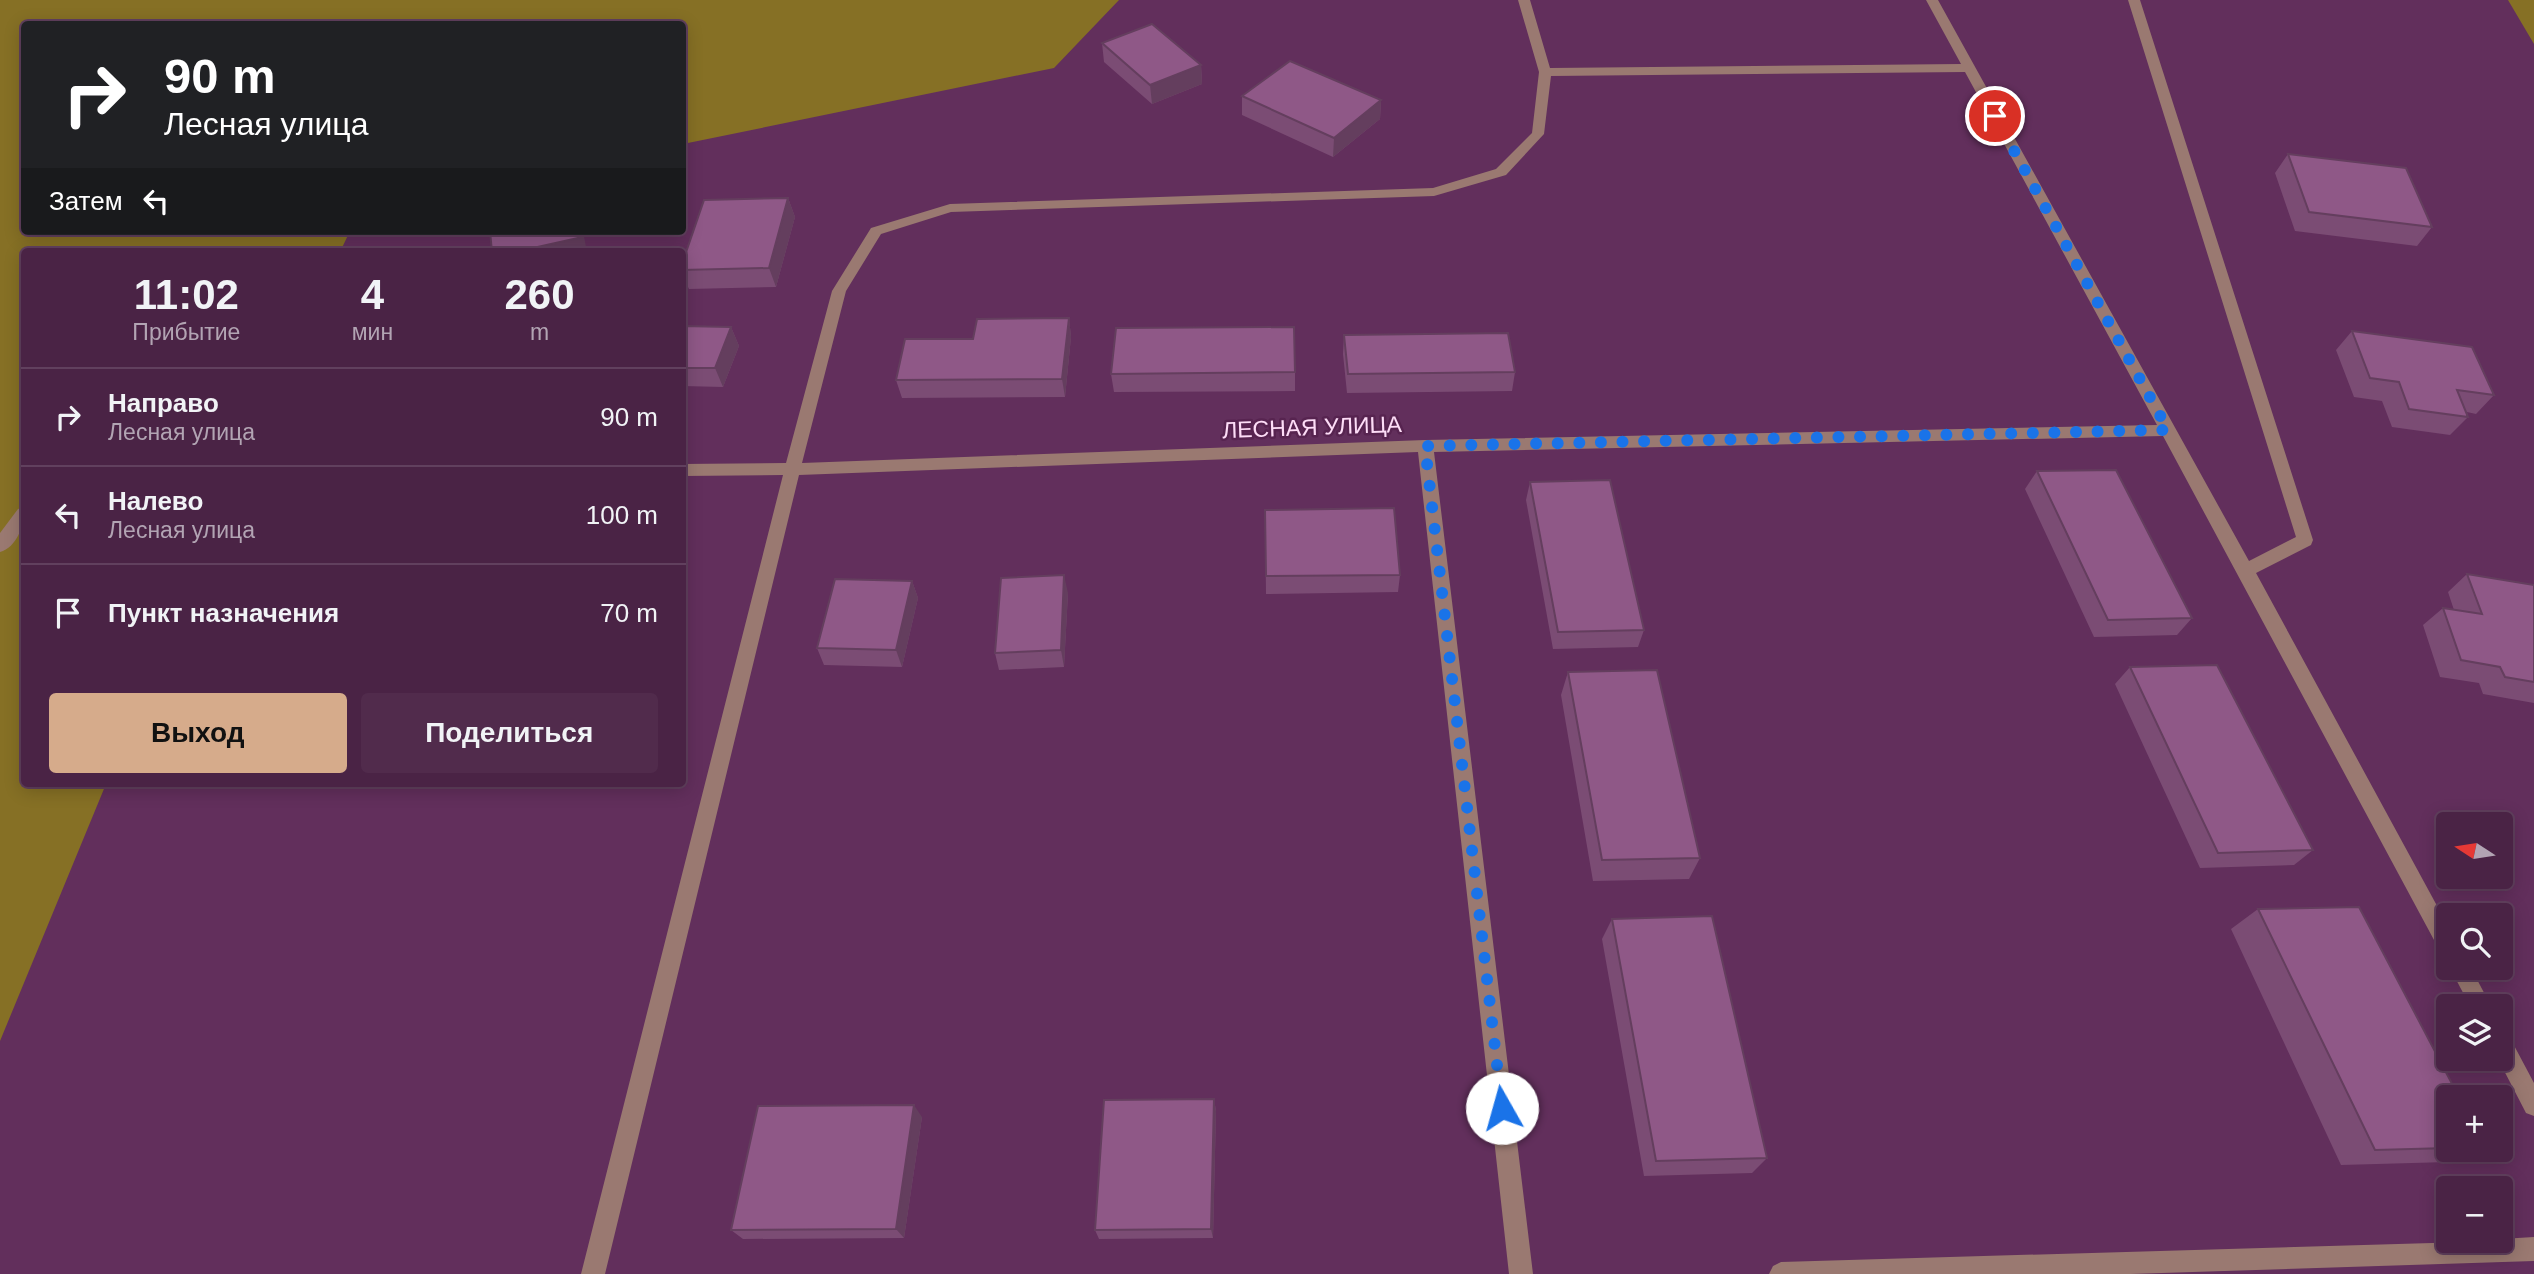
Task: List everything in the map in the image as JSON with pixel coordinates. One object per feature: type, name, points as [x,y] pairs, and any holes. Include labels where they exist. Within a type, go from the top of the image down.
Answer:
[{"type":"street","points":[[593,1274],[792,469],[839,291],[876,231],[950,208],[1434,191],[1502,172],[1538,134],[1545,72],[1524,0]]},
{"type":"street","points":[[1932,0],[2246,570],[2436,924]]},
{"type":"street","points":[[2134,0],[2305,540],[2246,570]]},
{"type":"street","points":[[1545,72],[1969,68]]},
{"type":"street","name":"ЛЕСНАЯ УЛИЦА","points":[[686,470],[792,469],[1425,446],[2168,430]]},
{"type":"street","points":[[1425,446],[1521,1274]]},
{"type":"street","points":[[0,545],[21,517]]},
{"type":"street","points":[[2513,1066],[2534,1105]]},
{"type":"street","points":[[1781,1274],[2534,1249]]},
{"type":"shaded area","points":[[0,0],[1119,0],[1054,68],[686,143],[686,21],[21,21],[21,235],[348,235],[342,248],[21,248],[21,787],[105,787],[0,1041]]},
{"type":"shaded area","points":[[2508,0],[2534,0],[2534,44]]},
{"type":"building","points":[[1152,24],[1201,65],[1150,85],[1102,43]]},
{"type":"building","points":[[1290,61],[1381,100],[1334,138],[1242,96]]},
{"type":"building","points":[[2288,154],[2406,168],[2432,227],[2309,212]]},
{"type":"building","points":[[788,198],[769,268],[686,270],[686,252],[704,200]]},
{"type":"building","points":[[490,235],[578,235],[578,238],[533,248],[492,248]]},
{"type":"building","points":[[1069,318],[1062,379],[896,380],[905,339],[973,339],[977,319]]},
{"type":"building","points":[[686,326],[731,327],[715,368],[686,368]]},
{"type":"building","points":[[1294,327],[1295,372],[1111,374],[1116,328]]},
{"type":"building","points":[[2352,331],[2472,347],[2494,395],[2457,390],[2468,417],[2409,409],[2399,382],[2370,378]]},
{"type":"building","points":[[1508,333],[1515,372],[1348,374],[1344,335]]},
{"type":"building","points":[[2116,470],[2192,618],[2108,620],[2037,471]]},
{"type":"building","points":[[1610,480],[1644,630],[1558,632],[1530,482]]},
{"type":"building","points":[[1394,508],[1400,575],[1266,576],[1265,510]]},
{"type":"building","points":[[2467,574],[2534,585],[2534,682],[2505,677],[2500,667],[2461,660],[2443,608],[2482,614]]},
{"type":"building","points":[[1064,575],[1061,650],[995,653],[1001,578]]},
{"type":"building","points":[[835,579],[912,581],[896,650],[817,648]]},
{"type":"building","points":[[2217,665],[2313,850],[2218,853],[2130,667]]},
{"type":"building","points":[[1657,670],[1700,858],[1602,860],[1568,672]]},
{"type":"building","points":[[2359,907],[2436,1053],[2436,1071],[2445,1071],[2453,1085],[2436,1085],[2436,1148],[2375,1150],[2258,909]]},
{"type":"building","points":[[1712,916],[1767,1158],[1656,1161],[1612,919]]},
{"type":"building","points":[[1214,1099],[1211,1229],[1095,1230],[1104,1100]]},
{"type":"building","points":[[914,1105],[896,1229],[731,1230],[758,1106]]},
{"type":"route","points":[[1502,1108],[1425,446],[2168,430],[1995,116]]}]
